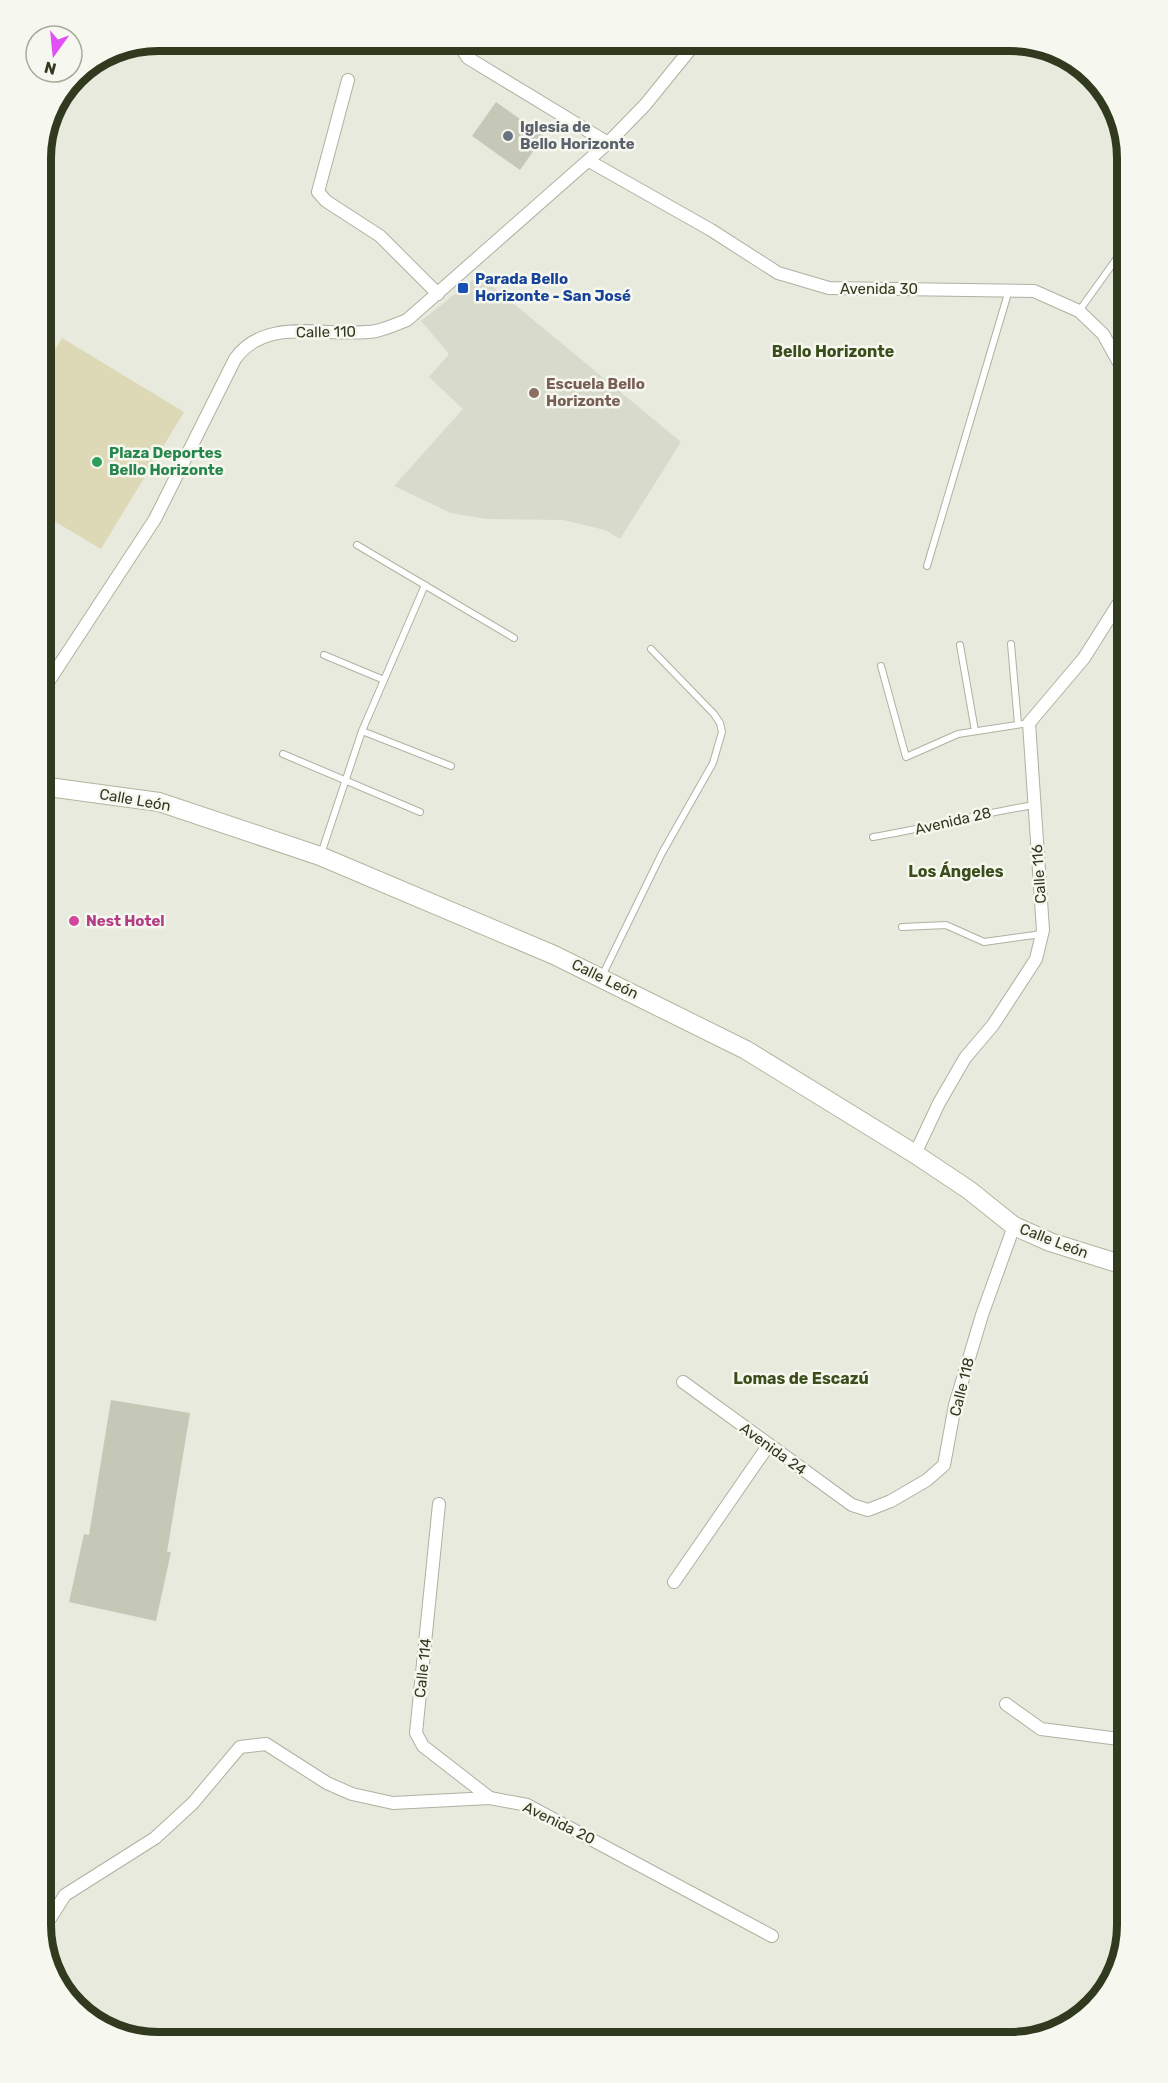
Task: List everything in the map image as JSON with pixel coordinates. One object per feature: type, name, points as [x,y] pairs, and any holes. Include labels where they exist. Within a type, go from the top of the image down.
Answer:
[{"type":"main road","name":"Calle León","points":[[51,787],[159,802],[320,856],[602,976],[746,1050],[915,1154],[969,1190],[1014,1226],[1050,1242],[1117,1263]]},
{"type":"street","points":[[463,51],[468,58],[608,143]]},
{"type":"street","name":"Calle 110","points":[[51,678],[155,519],[245,345],[276,333],[376,331],[407,320],[608,143],[645,105],[689,51]]},
{"type":"street","points":[[348,80],[318,192],[326,201],[380,236],[438,294]]},
{"type":"street","name":"Avenida 30","points":[[589,161],[711,230],[778,273],[829,288],[1034,291],[1079,310],[1103,334],[1117,358]]},
{"type":"street","points":[[1024,724],[1084,658],[1117,606]]},
{"type":"street","name":"Calle 116","points":[[915,1154],[939,1103],[965,1058],[993,1025],[1036,959],[1042,934],[1034,805],[1024,724]]},
{"type":"street","name":"Calle 118","points":[[868,1510],[891,1501],[927,1480],[944,1465],[955,1405],[982,1316],[1014,1226]]},
{"type":"street","name":"Avenida 24","points":[[683,1382],[852,1505],[868,1510]]},
{"type":"street","points":[[674,1581],[768,1446]]},
{"type":"street","name":"Calle 114","points":[[439,1504],[416,1733],[423,1746],[490,1798]]},
{"type":"street","points":[[1006,1704],[1041,1729],[1117,1739]]},
{"type":"street","name":"Avenida 20","points":[[51,1917],[65,1895],[155,1838],[193,1803],[240,1747],[266,1744],[327,1783],[352,1794],[393,1803],[490,1798],[527,1804],[772,1936]]},
{"type":"lane","points":[[1079,310],[1117,259]]},
{"type":"lane","points":[[927,566],[1009,290]]},
{"type":"lane","points":[[357,545],[514,638]]},
{"type":"lane","points":[[320,856],[362,731],[425,585]]},
{"type":"lane","points":[[881,666],[906,757],[958,734],[1024,724],[1011,644]]},
{"type":"lane","points":[[960,645],[975,731]]},
{"type":"lane","points":[[602,976],[662,853],[713,763],[722,732],[720,723],[714,714],[651,649]]},
{"type":"lane","points":[[324,656],[384,680]]},
{"type":"lane","points":[[362,731],[451,766]]},
{"type":"lane","points":[[283,754],[420,812]]},
{"type":"lane","name":"Avenida 28","points":[[873,837],[1034,805]]},
{"type":"lane","points":[[902,927],[946,925],[984,942],[1042,934]]},
{"type":"shaded area","name":"Escuela Bello Horizonte","points":[[479,275],[681,442],[620,539],[605,530],[563,520],[487,519],[451,513],[394,486],[463,409],[429,377],[449,354],[421,321]]},
{"type":"shaded area","name":"Plaza Deportes Bello Horizonte","points":[[62,338],[184,412],[101,549],[51,519],[51,356]]},
{"type":"building","name":"Iglesia de Bello Horizonte","points":[[496,102],[544,136],[520,170],[472,136]]},
{"type":"building","points":[[111,1400],[190,1413],[167,1552],[171,1552],[156,1621],[69,1602],[84,1534],[89,1535]]},
{"type":"place","name":"Iglesia de Bello Horizonte","points":[[508,136]]},
{"type":"place","name":"Parada Bello Horizonte - San José","points":[[463,288]]},
{"type":"place","name":"Escuela Bello Horizonte","points":[[534,393]]},
{"type":"place","name":"Plaza Deportes Bello Horizonte","points":[[97,462]]},
{"type":"place","name":"Nest Hotel","points":[[74,921]]},
{"type":"district","name":"Bello Horizonte","points":[[833,351]]},
{"type":"district","name":"Los Ángeles","points":[[956,871]]},
{"type":"district","name":"Lomas de Escazú","points":[[801,1378]]}]
